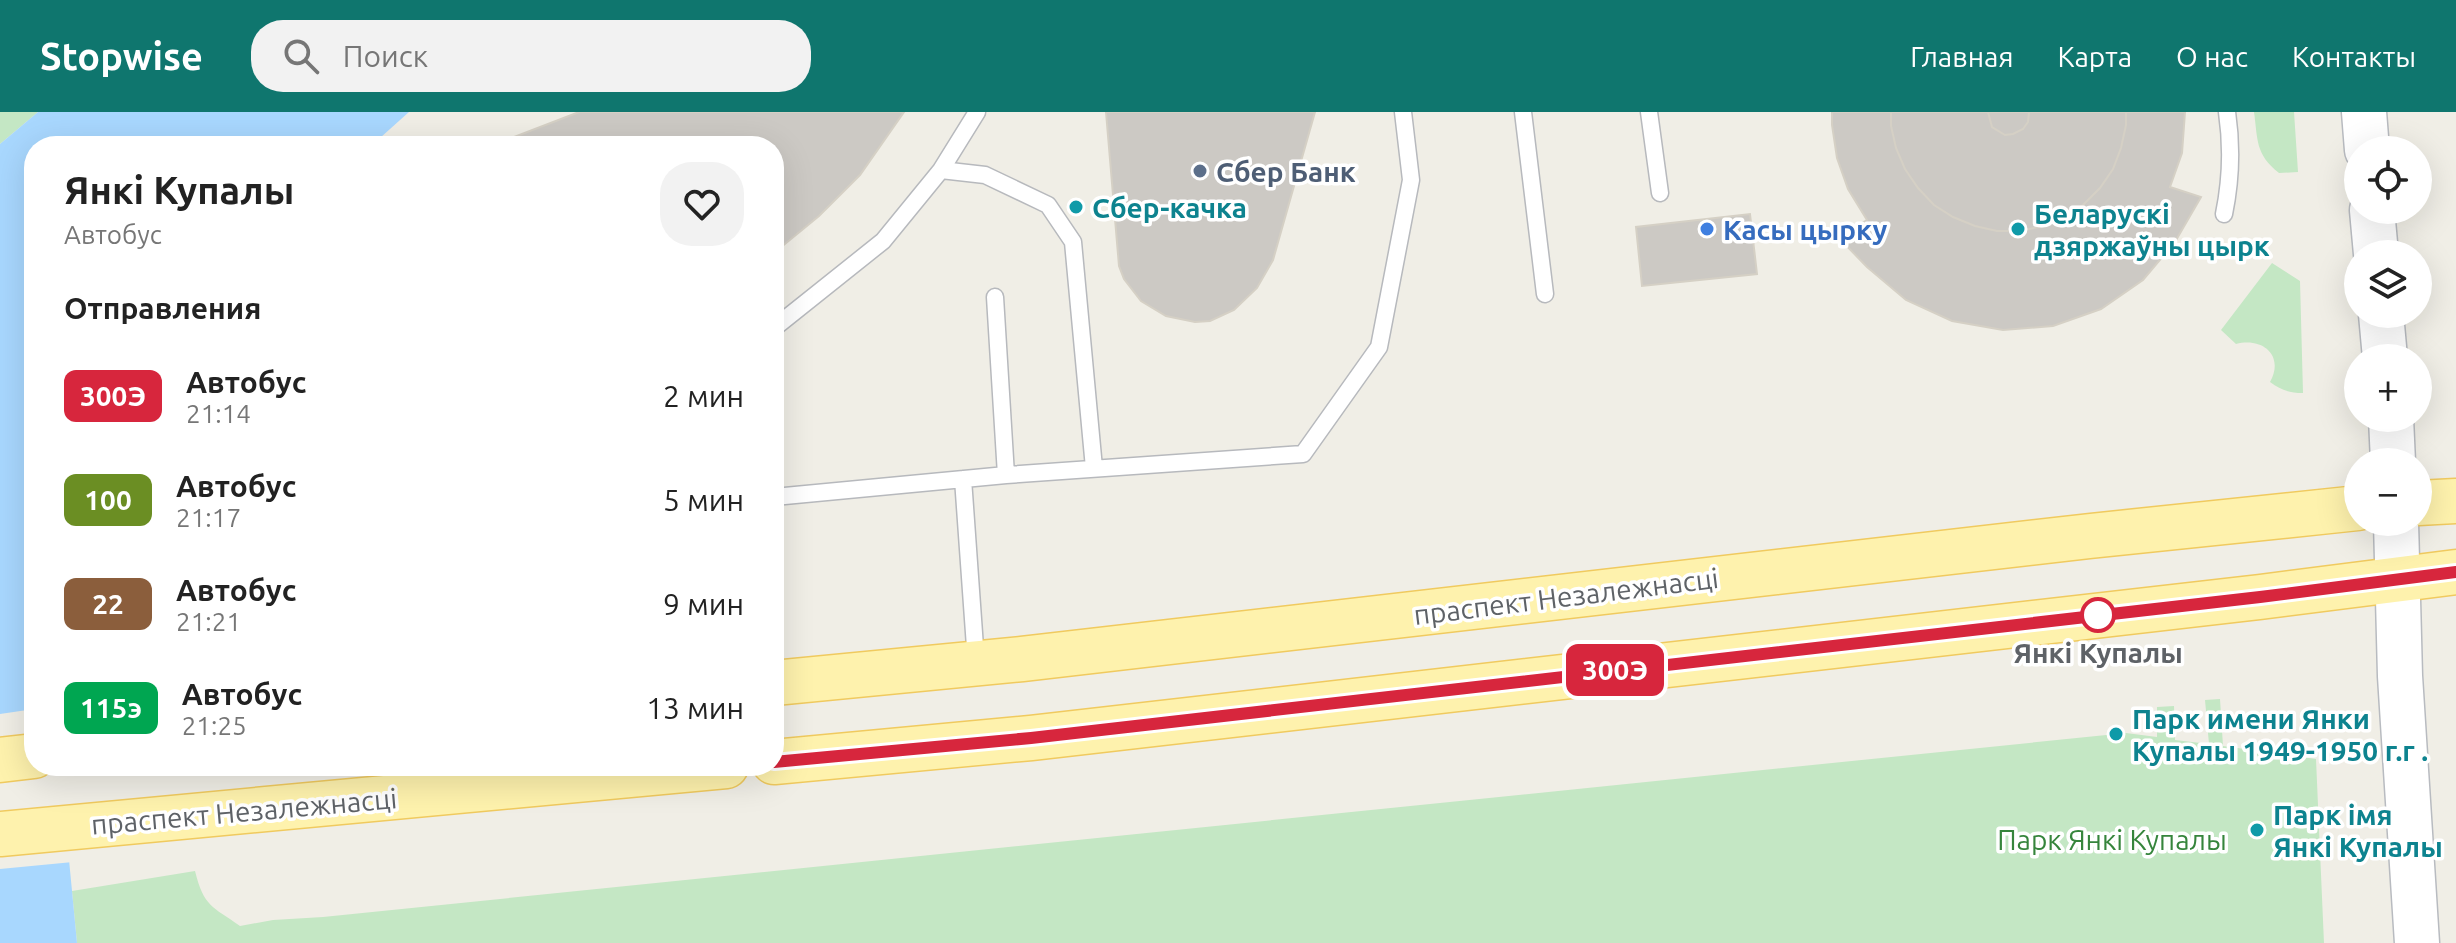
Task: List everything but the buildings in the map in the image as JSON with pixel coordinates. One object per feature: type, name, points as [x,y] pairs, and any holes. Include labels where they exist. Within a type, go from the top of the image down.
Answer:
[{"type":"main road","points":[[2364,112],[2366,136]]},
{"type":"main road","points":[[2432,502],[2456,501]]},
{"type":"main road","name":"праспект Незалежнасці","points":[[784,682],[2344,509]]},
{"type":"main road","points":[[2396,536],[2400,676],[2417,943]]},
{"type":"main road","points":[[784,761],[1031,738],[2456,572]]},
{"type":"main road","points":[[0,760],[24,757]]},
{"type":"main road","name":"праспект Незалежнасці","points":[[0,834],[617,776]]},
{"type":"lane","points":[[784,320],[883,241],[941,170],[977,112]]},
{"type":"lane","points":[[784,496],[1006,475],[1303,454],[1379,347],[1411,180],[1403,112]]},
{"type":"lane","points":[[1523,112],[1545,294]]},
{"type":"lane","points":[[1649,112],[1660,193]]},
{"type":"lane","points":[[2224,214],[2231,158],[2227,112]]},
{"type":"lane","points":[[941,170],[985,175],[1048,205],[1073,242],[1094,468]]},
{"type":"lane","points":[[995,297],[1006,475]]},
{"type":"lane","points":[[963,479],[976,663]]},
{"type":"green space","points":[[0,112],[38,112],[0,144]]},
{"type":"green space","points":[[2254,112],[2294,112],[2298,172],[2279,173],[2271,166],[2259,146]]},
{"type":"green space","points":[[2272,263],[2300,281],[2303,393],[2285,390],[2270,382],[2275,364],[2268,350],[2254,343],[2236,344],[2221,330]]},
{"type":"green space","name":"Парк Янкі Купалы","points":[[2220,699],[2223,746],[2316,759],[2324,943],[77,943],[72,891],[195,871],[206,899],[240,926],[273,920],[2126,733],[2157,737],[2157,707],[2174,706],[2175,740],[2209,744],[2205,700]]},
{"type":"water","points":[[38,112],[409,112],[382,136],[24,136],[24,776],[61,776],[77,943],[0,943],[0,144]]},
{"type":"pier","points":[[24,710],[24,776],[65,776],[73,862],[0,869],[0,714]]},
{"type":"bus line","name":"300Э","points":[[784,761],[1031,738],[2456,572]]},
{"type":"place","name":"Сбер Банк","points":[[1200,171]]},
{"type":"place","name":"Сбер-качка","points":[[1076,207]]},
{"type":"place","name":"Касы цырку","points":[[1707,229]]},
{"type":"place","name":"Беларускі дзяржаўны цырк","points":[[2018,229]]},
{"type":"place","name":"Янкі Купалы","points":[[2098,615]]},
{"type":"place","name":"Парк имени Янки Купалы 1949-1950 г.г .","points":[[2116,734]]},
{"type":"place","name":"Парк імя Янкі Купалы","points":[[2257,830]]}]
